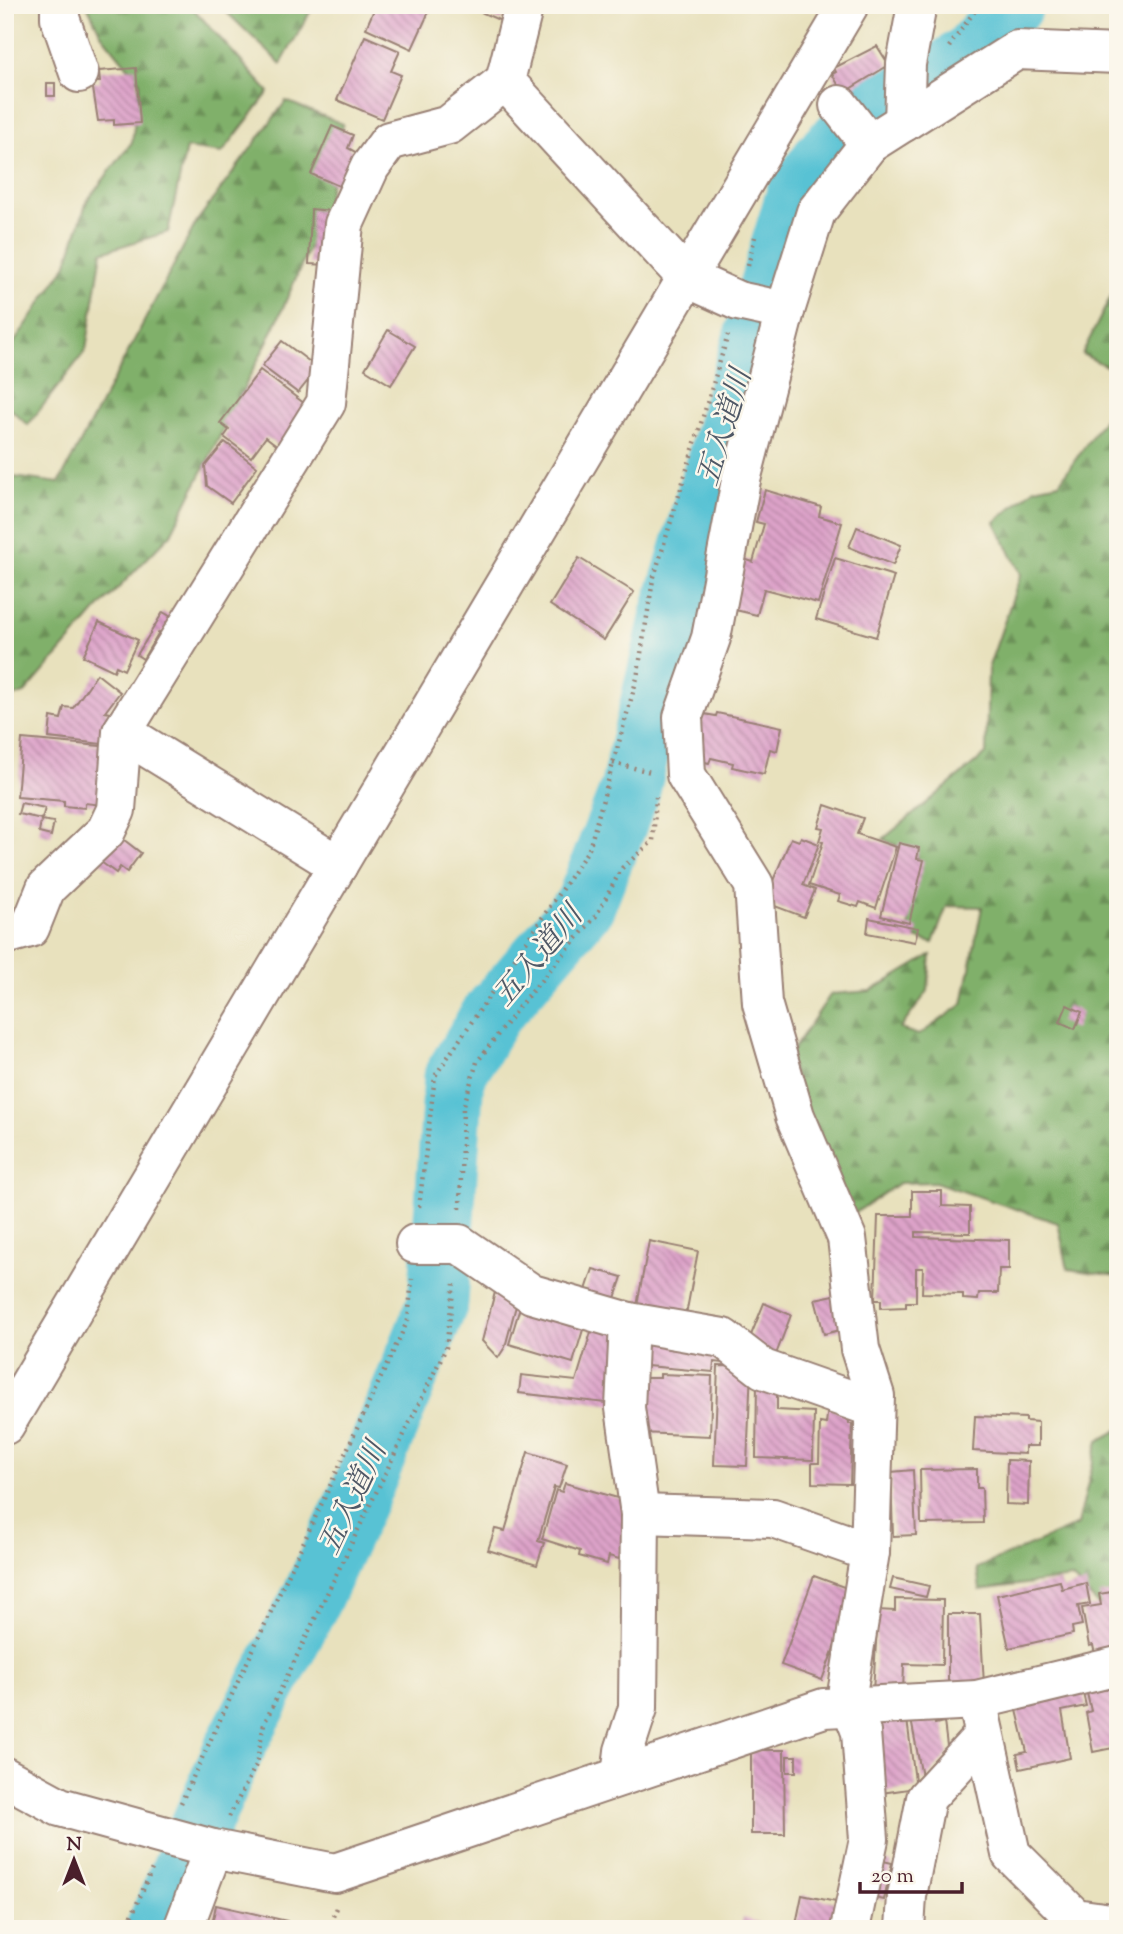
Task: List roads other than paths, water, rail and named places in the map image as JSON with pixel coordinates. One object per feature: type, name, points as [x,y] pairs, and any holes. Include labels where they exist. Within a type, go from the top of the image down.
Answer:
[{"type":"street","points":[[60,5],[61,18],[79,73]]},
{"type":"street","points":[[5,935],[30,928],[46,888],[106,831],[116,810],[122,732],[326,404],[344,223],[370,167],[390,141],[449,125],[505,80],[524,5]]},
{"type":"street","points":[[5,1425],[849,5]]},
{"type":"street","points":[[904,122],[905,64],[917,5]]},
{"type":"street","points":[[850,1929],[869,1839],[861,1732],[851,1706],[848,1688],[870,1552],[875,1396],[860,1349],[847,1238],[795,1116],[762,1003],[754,885],[687,775],[683,717],[711,638],[741,480],[785,311],[816,212],[869,144],[1017,50],[1118,54]]},
{"type":"street","points":[[505,80],[687,278],[738,301],[785,311]]},
{"type":"street","points":[[839,105],[869,144]]},
{"type":"street","points":[[122,732],[338,865]]},
{"type":"street","points":[[415,1244],[459,1244],[532,1294],[629,1322],[723,1338],[763,1370],[874,1408]]},
{"type":"street","points":[[621,1776],[624,1751],[638,1708],[640,1514],[625,1408],[629,1322]]},
{"type":"street","points":[[640,1514],[773,1518],[870,1552]]},
{"type":"street","points":[[5,1777],[61,1807],[213,1849],[335,1873],[824,1707],[851,1706],[980,1717],[1118,1666]]},
{"type":"street","points":[[874,1929],[906,1912],[926,1798],[980,1717]]},
{"type":"street","points":[[980,1717],[1011,1854],[1075,1918],[1118,1924]]},
{"type":"street","points":[[183,1929],[213,1849]]},
{"type":"waterway","name":"五入道川","points":[[156,1929],[233,1751],[312,1597],[365,1482],[438,1302],[454,1077],[491,1015],[585,905],[630,790],[672,611],[796,196],[825,155],[870,110],[936,78],[970,54],[1013,5]]}]
